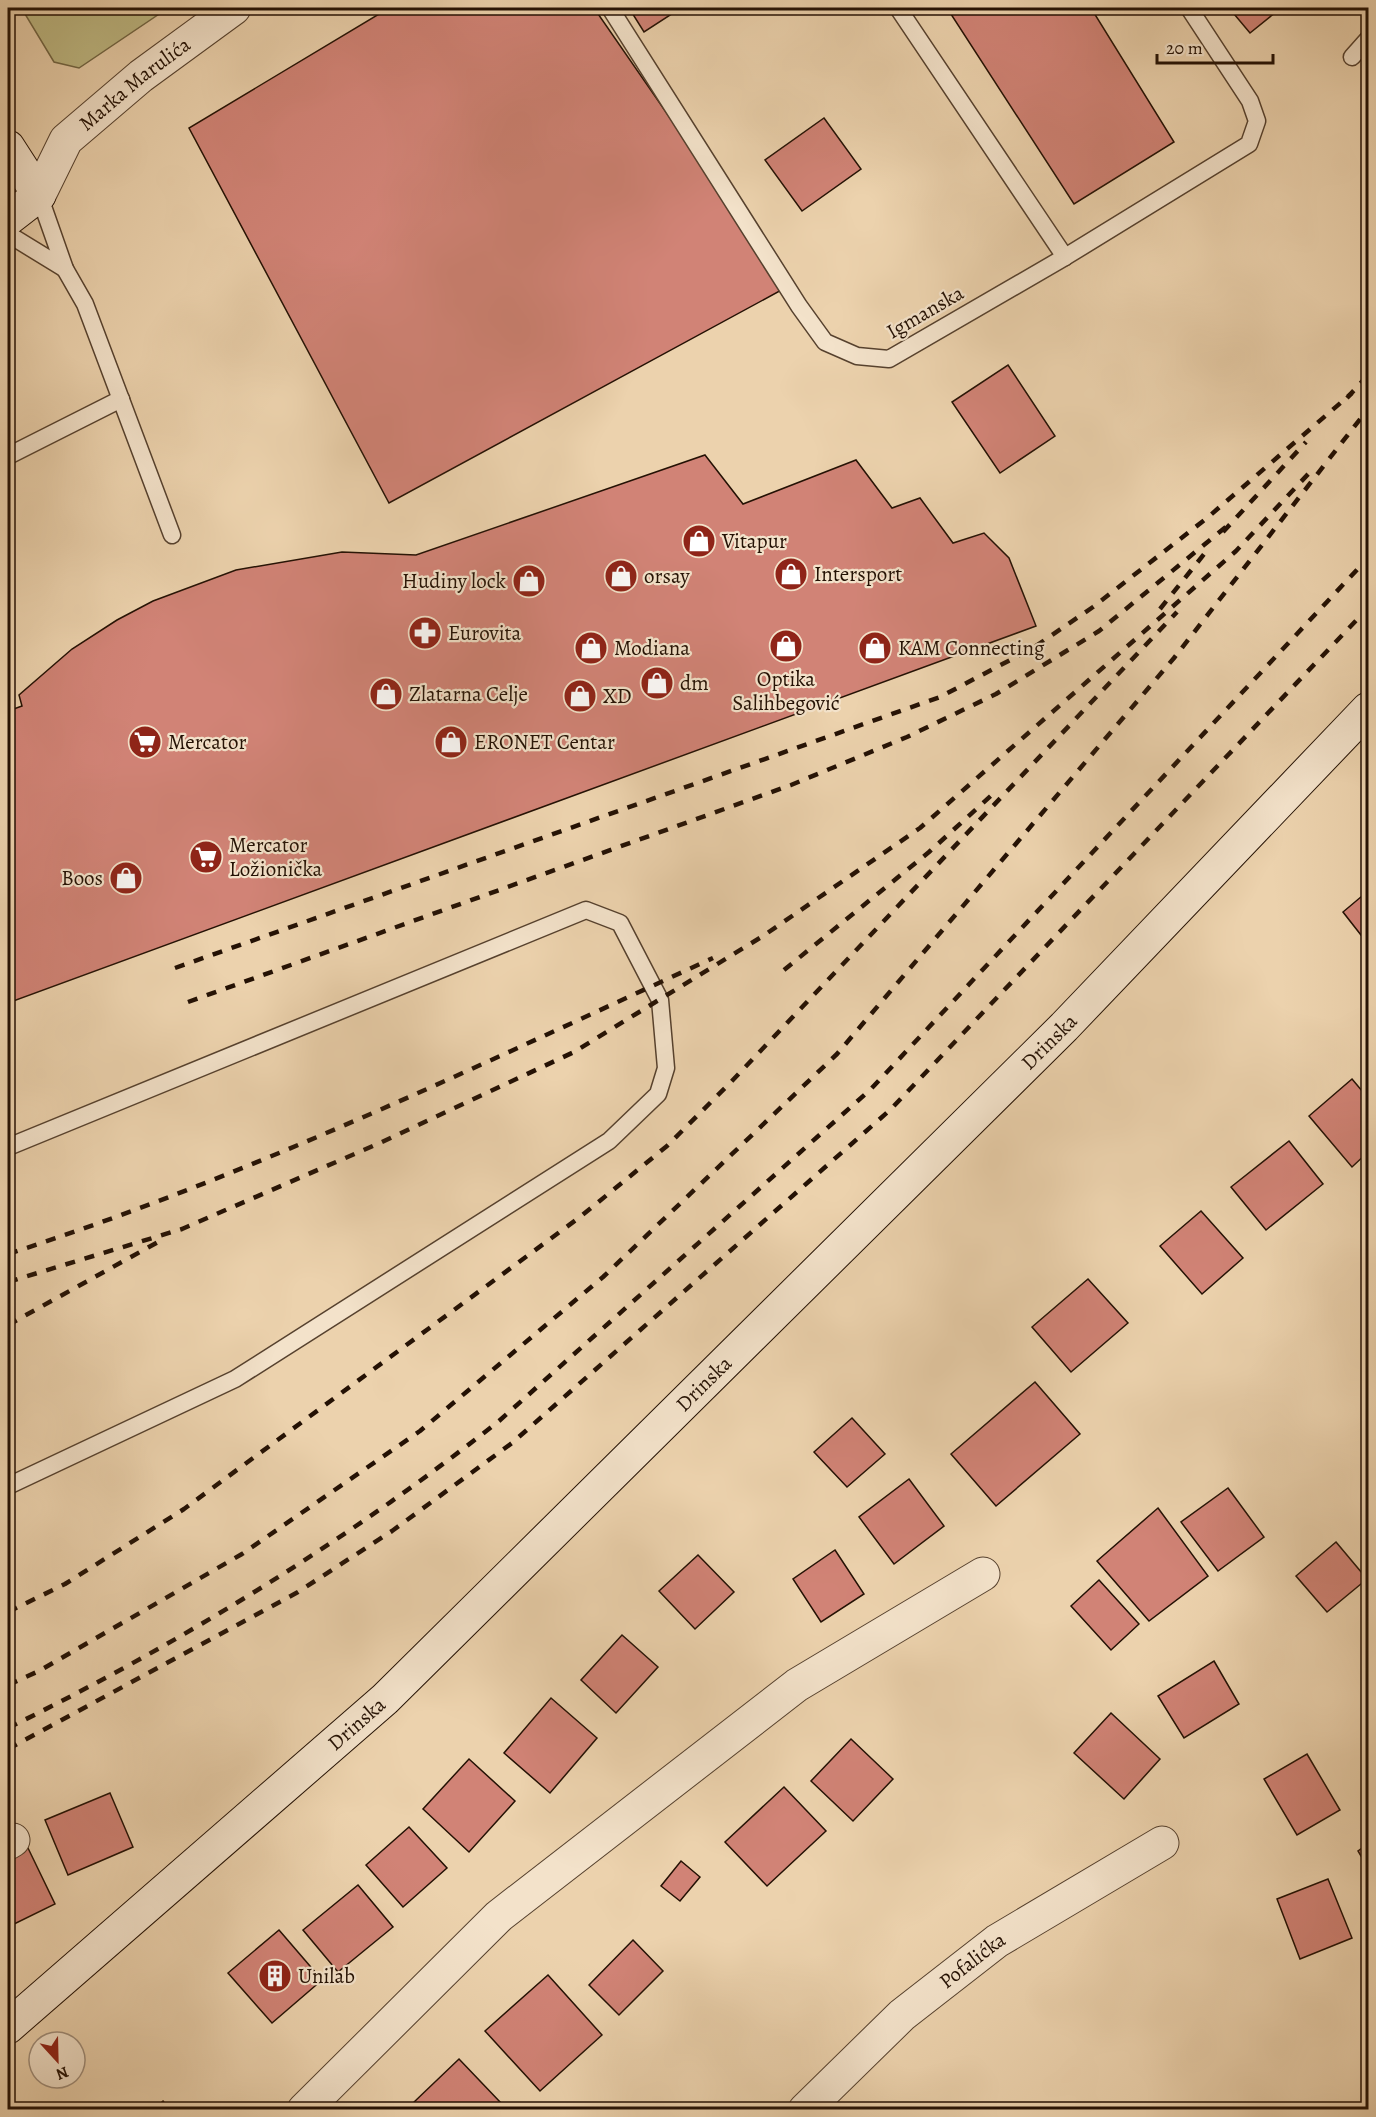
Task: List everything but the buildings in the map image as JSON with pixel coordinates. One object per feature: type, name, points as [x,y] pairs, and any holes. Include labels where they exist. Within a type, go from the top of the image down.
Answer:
[{"type":"main road","name":"Marka Marulića","points":[[39,195],[66,140],[141,76],[234,8]]},
{"type":"main road","name":"Marka Marulića","points":[[9,154],[66,140]]},
{"type":"main road","points":[[8,219],[39,195],[9,154]]},
{"type":"main road","name":"Drinska","points":[[8,2027],[385,1699],[1064,1027],[1368,709]]},
{"type":"main road","points":[[304,2109],[499,1916],[797,1685],[983,1574]]},
{"type":"main road","name":"Pofalićka","points":[[805,2109],[902,2015],[997,1941],[1162,1843]]},
{"type":"lane","name":"Igmanska","points":[[610,8],[799,306],[825,342],[856,356],[889,359],[1065,257],[1249,144],[1257,121],[1250,101],[1189,8]]},
{"type":"lane","points":[[898,8],[1065,257]]},
{"type":"lane","points":[[1353,57],[1368,39]]},
{"type":"lane","points":[[39,195],[65,269],[85,304],[172,535]]},
{"type":"lane","points":[[8,234],[65,269]]},
{"type":"lane","points":[[8,456],[121,399]]},
{"type":"lane","points":[[8,1147],[586,910],[620,923],[660,1000],[666,1068],[658,1095],[609,1141],[235,1379],[8,1486]]},
{"type":"shaded area","points":[[34,8],[168,8],[79,68],[54,62],[25,14]]},
{"type":"railway","points":[[1347,398],[1368,375]]},
{"type":"railway","points":[[175,968],[940,697],[1033,648],[1093,607],[1207,518],[1352,393]]},
{"type":"railway","points":[[8,1685],[39,1671],[242,1554],[420,1431],[603,1277],[837,1054],[1174,658],[1368,409]]},
{"type":"railway","points":[[1223,532],[1306,442]]},
{"type":"railway","points":[[8,1282],[182,1229],[382,1142],[574,1052],[763,936],[920,828],[1236,551],[1311,471]]},
{"type":"railway","points":[[188,1002],[791,785],[907,737],[996,694],[1099,631],[1227,526]]},
{"type":"railway","points":[[1160,609],[1209,548]]},
{"type":"railway","points":[[8,1728],[136,1661],[261,1588],[382,1508],[499,1421],[871,1089],[1368,558]]},
{"type":"railway","points":[[8,1749],[298,1592],[392,1531],[512,1443],[890,1110],[1368,608]]},
{"type":"railway","points":[[8,1612],[65,1584],[184,1509],[580,1217],[667,1146],[731,1082],[1177,612]]},
{"type":"railway","points":[[784,970],[929,852],[994,793]]},
{"type":"railway","points":[[8,1254],[188,1190],[277,1154],[452,1078],[713,958]]},
{"type":"railway","points":[[8,1325],[158,1242]]},
{"type":"place","name":"Vitapur","points":[[699,541]]},
{"type":"place","name":"Intersport","points":[[791,574]]},
{"type":"place","name":"orsay","points":[[621,576]]},
{"type":"place","name":"Hudiny lock","points":[[529,581]]},
{"type":"place","name":"Eurovita","points":[[425,633]]},
{"type":"place","name":"Optika Salihbegović","points":[[786,646]]},
{"type":"place","name":"Modiana","points":[[591,648]]},
{"type":"place","name":"KAM Connecting","points":[[875,648]]},
{"type":"place","name":"dm","points":[[657,683]]},
{"type":"place","name":"Zlatarna Celje","points":[[386,694]]},
{"type":"place","name":"XD","points":[[580,696]]},
{"type":"place","name":"Mercator","points":[[145,742]]},
{"type":"place","name":"ERONET Centar","points":[[451,742]]},
{"type":"place","name":"Mercator Ložionička","points":[[206,857]]},
{"type":"place","name":"Boos","points":[[126,878]]},
{"type":"place","name":"Unilab","points":[[275,1976]]}]
